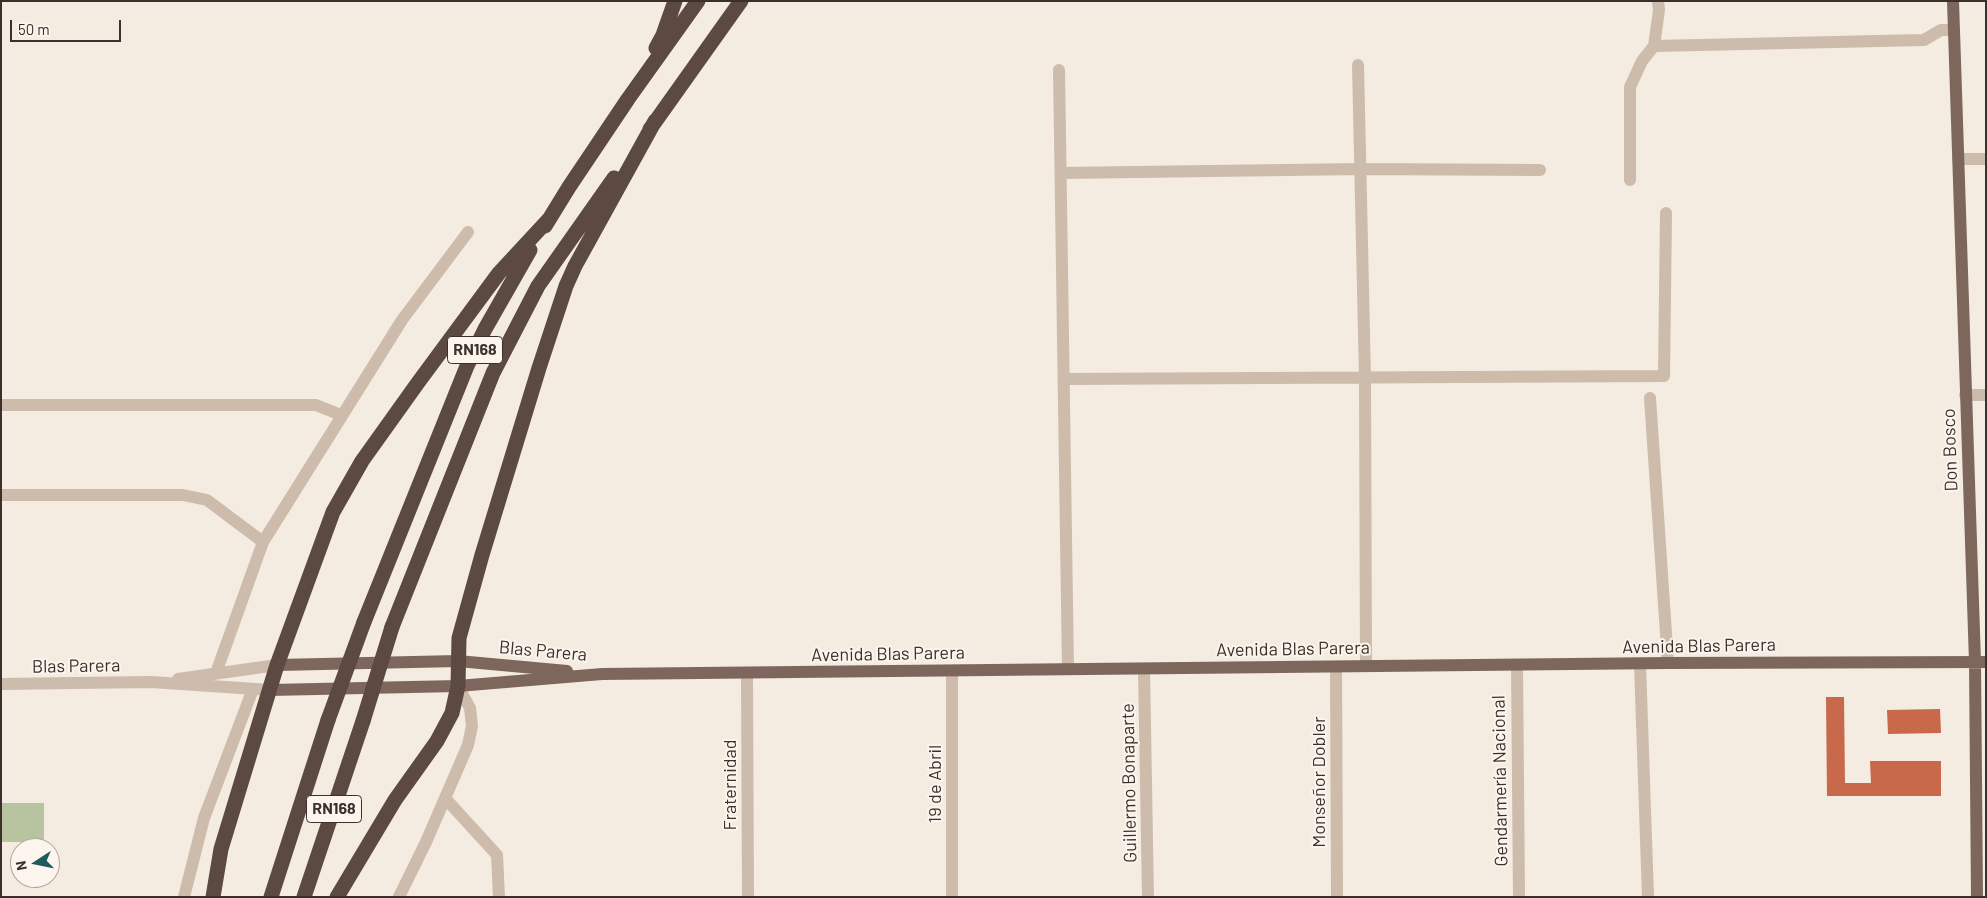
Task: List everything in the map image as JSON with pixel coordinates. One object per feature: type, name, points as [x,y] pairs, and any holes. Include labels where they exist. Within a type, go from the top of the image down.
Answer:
[{"type":"highway","name":"RN168","points":[[271,897],[328,720],[364,622],[470,359],[511,281],[628,99],[663,34],[675,1]]},
{"type":"highway","points":[[628,99],[698,1]]},
{"type":"highway","name":"RN168","points":[[304,897],[392,627],[493,373],[538,286],[740,1]]},
{"type":"highway","points":[[338,897],[395,800],[438,741],[452,713],[458,686],[459,638],[482,555],[566,286],[656,122]]},
{"type":"highway","points":[[213,897],[221,849],[277,665],[333,512],[362,461],[499,273],[550,218]]},
{"type":"main road","name":"Don Bosco","points":[[1952,1],[1965,395],[1980,662],[1981,818],[1977,897]]},
{"type":"main road","name":"Blas Parera","points":[[277,665],[458,661],[602,674]]},
{"type":"main road","name":"Avenida Blas Parera","points":[[602,674],[1668,663],[1980,662]]},
{"type":"main road","name":"Blas Parera","points":[[270,690],[458,686],[602,674]]},
{"type":"street","points":[[1630,180],[1630,87],[1642,61],[1654,46],[1658,6]]},
{"type":"street","points":[[1654,46],[1924,40],[1941,30],[1954,30]]},
{"type":"street","points":[[1358,65],[1365,378],[1366,666]]},
{"type":"street","points":[[1059,70],[1068,669]]},
{"type":"street","points":[[1958,159],[1986,159]]},
{"type":"street","points":[[1061,174],[1360,169],[1540,170]]},
{"type":"street","points":[[1064,379],[1664,376],[1666,213]]},
{"type":"street","points":[[216,673],[263,542],[402,320],[468,232]]},
{"type":"street","points":[[1965,395],[1986,395]]},
{"type":"street","points":[[1650,398],[1668,663]]},
{"type":"street","points":[[1,405],[316,405],[341,415]]},
{"type":"street","points":[[1,494],[183,494],[207,500],[263,542]]},
{"type":"street","points":[[1640,664],[1648,897]]},
{"type":"street","name":"Blas Parera","points":[[151,682],[277,665]]},
{"type":"street","name":"Gendarmería Nacional","points":[[1516,665],[1519,897]]},
{"type":"street","name":"Monseñor Dobler","points":[[1336,667],[1337,897]]},
{"type":"street","name":"Guillermo Bonaparte","points":[[1144,669],[1148,897]]},
{"type":"street","name":"19 de Abril","points":[[952,671],[952,897]]},
{"type":"street","name":"Fraternidad","points":[[747,674],[748,897]]},
{"type":"street","name":"Blas Parera","points":[[1,684],[151,682],[270,690]]},
{"type":"street","points":[[399,897],[468,745],[472,726],[470,708],[458,686]]},
{"type":"street","points":[[184,897],[204,818],[253,689]]},
{"type":"street","points":[[445,798],[497,855],[499,897]]},
{"type":"green space","points":[[1,803],[44,803],[44,838],[10,838],[10,842],[1,842]]},
{"type":"building","points":[[1826,697],[1844,697],[1845,783],[1871,783],[1870,761],[1941,761],[1941,796],[1827,796]]},
{"type":"building","points":[[1940,709],[1941,733],[1888,734],[1887,710]]}]
